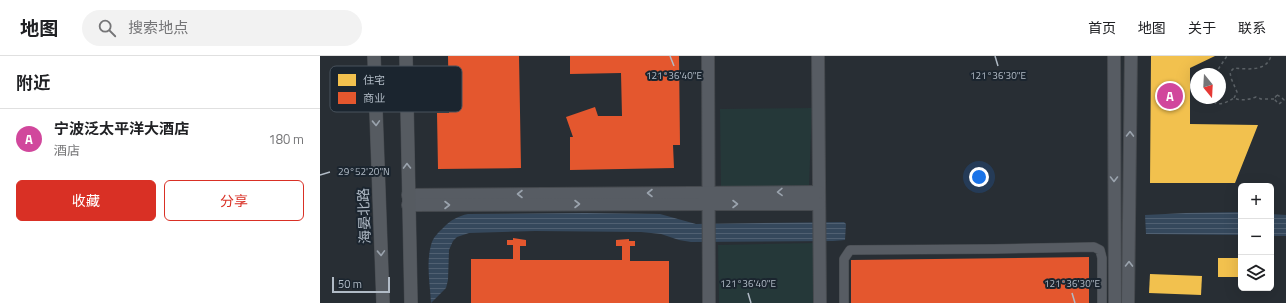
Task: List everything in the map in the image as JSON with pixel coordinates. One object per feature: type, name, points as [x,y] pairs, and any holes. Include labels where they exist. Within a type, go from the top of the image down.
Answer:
[{"type":"main road","name":"海晏北路","points":[[374,56],[374,66]]},
{"type":"main road","points":[[406,56],[406,66]]},
{"type":"main road","name":"海晏北路","points":[[376,112],[383,303]]},
{"type":"main road","points":[[407,112],[411,303]]},
{"type":"street","points":[[708,56],[709,303]]},
{"type":"street","points":[[818,56],[820,303]]},
{"type":"street","points":[[1114,56],[1115,303]]},
{"type":"street","points":[[1128,303],[1131,56]]},
{"type":"street","points":[[408,200],[708,198],[819,192]]},
{"type":"street","points":[[708,198],[819,204]]},
{"type":"street","points":[[844,303],[844,259],[850,250],[1094,247],[1100,250],[1102,258],[1102,303]]},
{"type":"path","points":[[1219,68],[1227,56]]},
{"type":"path","points":[[1226,103],[1234,98],[1237,92],[1230,72],[1234,68],[1249,70],[1261,67],[1269,62],[1271,56]]},
{"type":"path","points":[[1234,98],[1240,100],[1247,100],[1256,97],[1261,99],[1274,99],[1277,95],[1285,100],[1278,104],[1274,99]]},
{"type":"shaded area","points":[[812,108],[809,186],[721,187],[720,109]]},
{"type":"shaded area","points":[[814,243],[815,303],[719,303],[718,245]]},
{"type":"water","points":[[1238,212],[1238,235],[1146,234],[1145,215]]},
{"type":"water","points":[[468,214],[660,214],[696,224],[844,222],[846,224],[845,240],[691,242],[661,234],[641,232],[535,231],[469,233],[457,237],[453,241],[449,250],[448,280],[446,288],[431,303],[429,266],[431,245],[438,233],[455,219]]},
{"type":"water","points":[[1274,214],[1286,215],[1286,236],[1274,236]]},
{"type":"building: 住宅","points":[[1151,56],[1215,56],[1190,68],[1190,124],[1258,125],[1235,183],[1150,183]]},
{"type":"building: 住宅","points":[[1218,258],[1238,258],[1238,277],[1218,277]]},
{"type":"building: 住宅","points":[[1150,274],[1202,276],[1201,295],[1149,293]]},
{"type":"building: 商业","points":[[448,56],[519,56],[521,168],[438,169],[437,113],[462,112],[462,66],[448,66]]},
{"type":"building: 商业","points":[[570,56],[679,56],[680,145],[673,145],[674,168],[570,170],[570,137],[573,137],[566,117],[595,107],[598,116],[622,116],[621,73],[570,74]]},
{"type":"building: 商业","points":[[513,238],[526,240],[526,246],[520,246],[520,260],[622,260],[622,246],[616,246],[616,240],[629,239],[629,241],[635,241],[635,246],[630,246],[630,261],[669,261],[669,303],[471,303],[471,259],[513,259],[513,245],[507,245],[507,240],[513,240]]},
{"type":"building: 商业","points":[[1089,257],[1089,303],[851,303],[851,260]]},
{"type":"place","name":"宁波泛太平洋大酒店","points":[[1170,96]]}]
